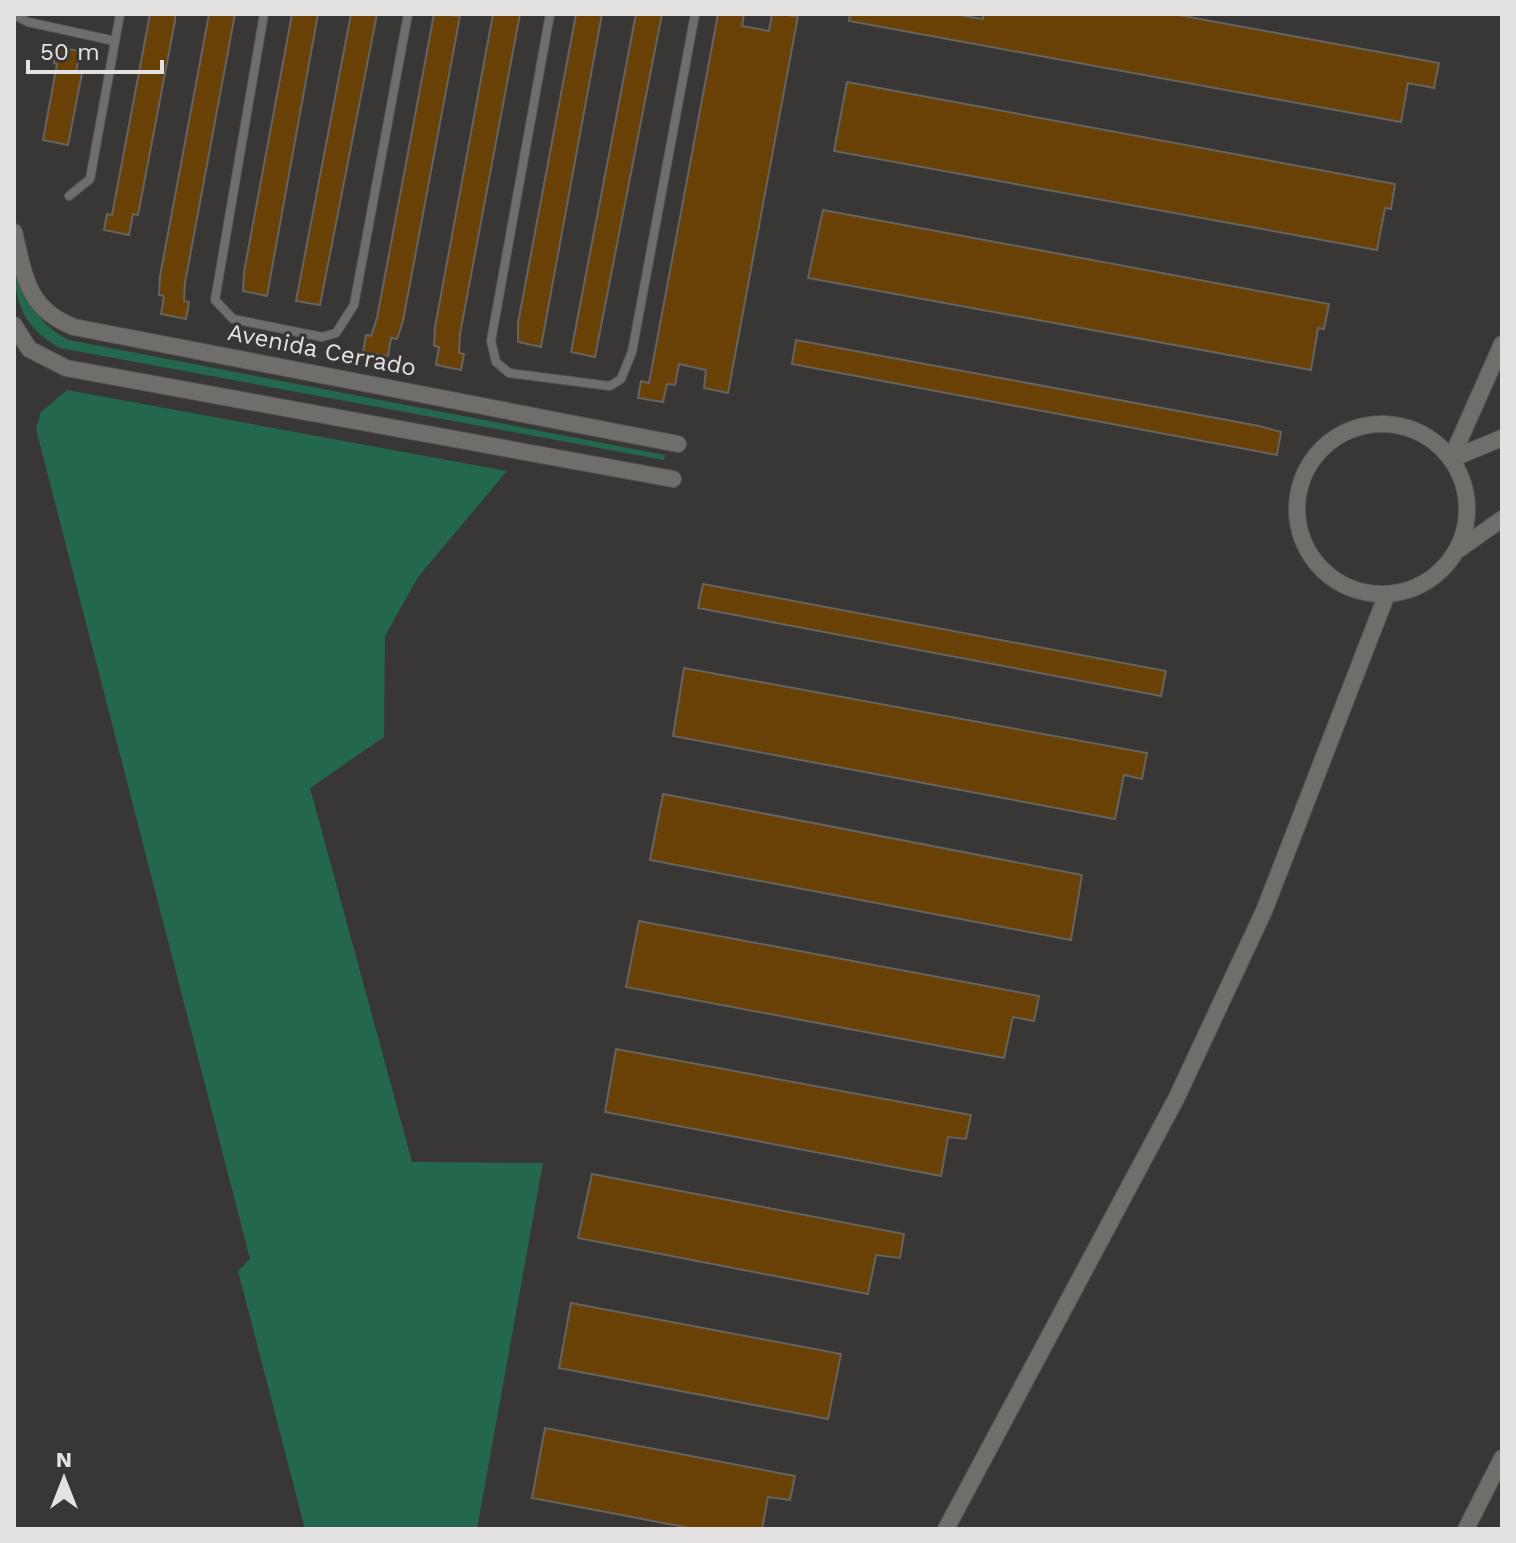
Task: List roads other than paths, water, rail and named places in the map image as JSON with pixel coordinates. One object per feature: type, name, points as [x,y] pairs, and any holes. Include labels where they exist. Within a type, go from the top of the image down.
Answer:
[{"type":"street","name":"Avenida Cerrado","points":[[14,232],[25,277],[38,305],[52,319],[74,327],[678,444]]},
{"type":"street","points":[[14,325],[29,349],[66,368],[673,479]]},
{"type":"street","points":[[1451,459],[1502,344]]},
{"type":"street","points":[[1458,550],[1467,522],[1467,493],[1451,459],[1438,444],[1412,429],[1384,423],[1355,428],[1331,440],[1312,459],[1300,483],[1296,509],[1300,536],[1313,560],[1332,578],[1358,591],[1387,594],[1416,588],[1440,572],[1458,550],[1502,519]]},
{"type":"street","points":[[1451,459],[1502,438]]},
{"type":"street","points":[[946,1529],[1176,1099],[1264,911],[1387,594]]},
{"type":"street","points":[[1466,1529],[1502,1458]]},
{"type":"lane","points":[[69,196],[90,179],[120,14]]},
{"type":"lane","points":[[264,14],[215,300],[233,319],[322,337],[336,333],[346,322],[354,305],[408,14]]},
{"type":"lane","points":[[550,14],[491,341],[496,362],[509,373],[610,386],[621,379],[632,352],[695,14]]},
{"type":"lane","points":[[14,15],[28,22],[115,41]]}]
